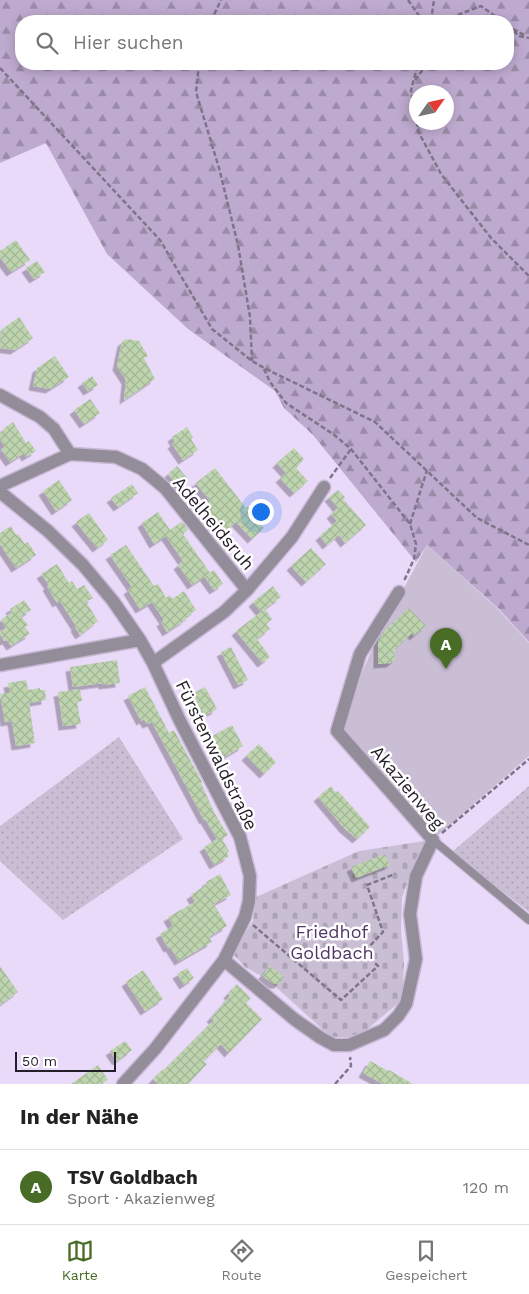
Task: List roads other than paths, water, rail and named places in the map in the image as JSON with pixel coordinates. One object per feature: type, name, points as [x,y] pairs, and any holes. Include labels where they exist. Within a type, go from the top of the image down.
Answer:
[{"type":"street","points":[[0,395],[40,417],[54,429],[70,454]]},
{"type":"street","name":"Adelheidsruh","points":[[0,486],[70,454],[116,456],[142,469],[165,488],[247,590]]},
{"type":"street","points":[[153,663],[224,612],[247,590],[292,537],[324,487]]},
{"type":"street","name":"Fürstenwaldstraße","points":[[0,492],[48,531],[83,565],[113,601],[140,640],[240,837],[250,876],[249,901],[245,917],[224,960],[128,1083]]},
{"type":"street","name":"Akazienweg","points":[[224,960],[294,1019],[334,1045],[349,1045],[384,1030],[398,1016],[406,1004],[416,960],[410,914],[416,876],[433,840],[337,731],[360,654],[399,592]]},
{"type":"street","points":[[0,665],[140,640]]},
{"type":"lane","points":[[433,840],[529,920]]},
{"type":"place","name":"TSV Goldbach","points":[[446,669]]},
{"type":"park label","name":"Friedhof Goldbach","points":[[332,941]]}]
